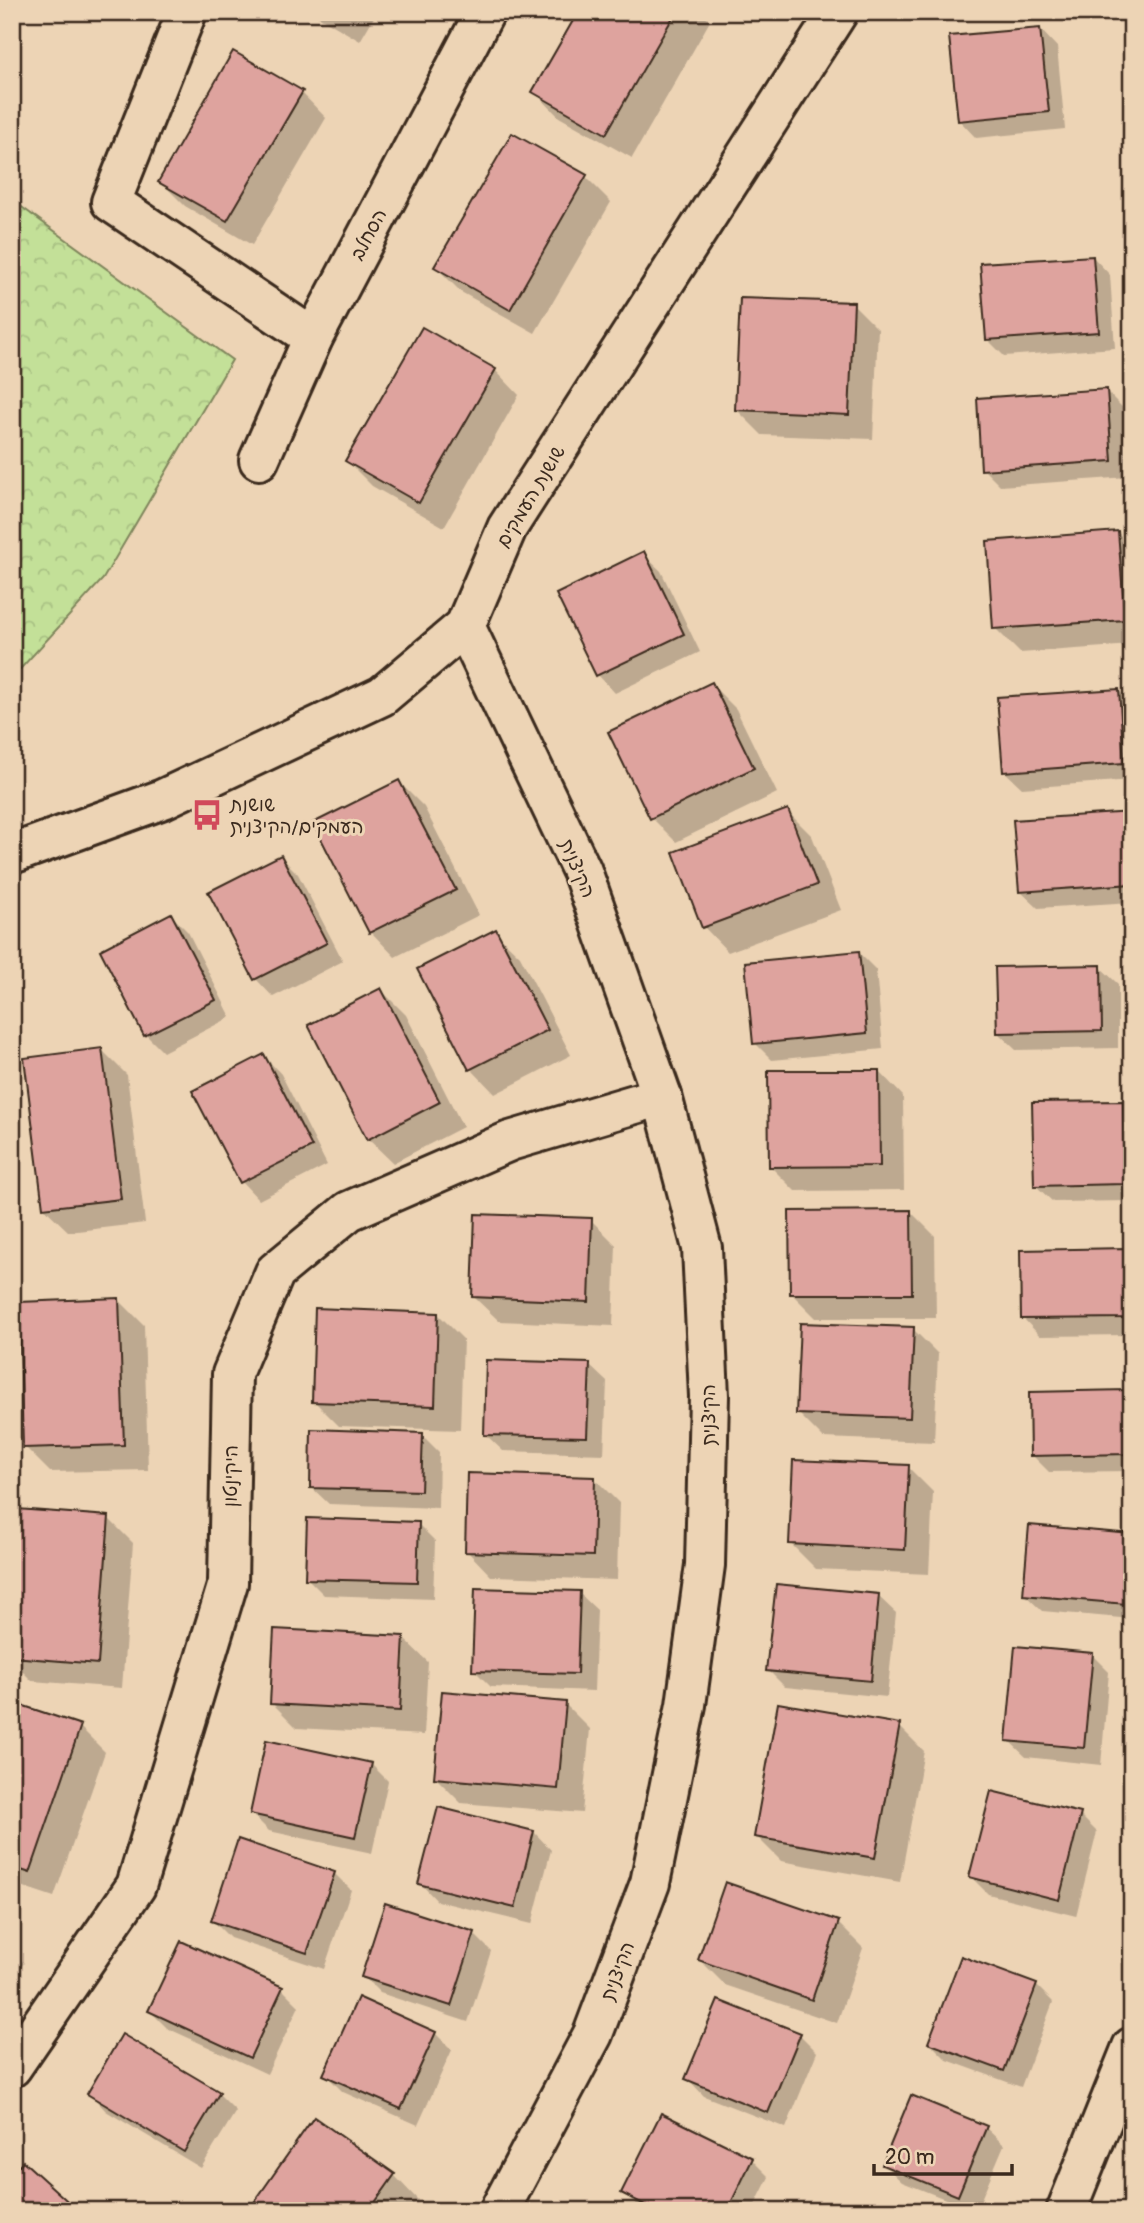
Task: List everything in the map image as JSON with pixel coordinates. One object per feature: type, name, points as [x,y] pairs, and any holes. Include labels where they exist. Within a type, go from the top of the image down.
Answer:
[{"type":"street","points":[[187,12],[111,202],[313,338]]},
{"type":"street","name":"הסחלב","points":[[259,460],[313,338],[485,12]]},
{"type":"street","name":"שושנת העמקים","points":[[12,854],[163,799],[382,696],[465,626],[507,528],[838,12]]},
{"type":"street","name":"הקיצנית","points":[[465,626],[582,871],[662,1096],[702,1248],[708,1383],[705,1565],[686,1705],[650,1883],[593,2034],[499,2211]]},
{"type":"street","name":"היקינטון","points":[[12,2067],[136,1886],[228,1583],[232,1374],[275,1272],[349,1211],[510,1141],[662,1096]]},
{"type":"street","points":[[1066,2211],[1132,2047]]},
{"type":"green space","points":[[12,200],[232,360],[103,579],[12,678]]},
{"type":"building","points":[[578,12],[676,12],[606,134],[532,92]]},
{"type":"building","points":[[1040,28],[1049,112],[958,121],[949,36]]},
{"type":"building","points":[[233,51],[303,91],[227,221],[158,182]]},
{"type":"building","points":[[512,133],[587,175],[510,310],[434,267]]},
{"type":"building","points":[[1093,256],[1099,332],[986,340],[980,263]]},
{"type":"building","points":[[740,298],[854,302],[849,415],[735,410]]},
{"type":"building","points":[[422,327],[496,369],[419,503],[345,461]]},
{"type":"building","points":[[1107,389],[1112,461],[981,470],[977,398]]},
{"type":"building","points":[[1118,531],[1125,620],[993,629],[987,541]]},
{"type":"building","points":[[644,551],[684,634],[596,676],[556,594]]},
{"type":"building","points":[[712,682],[754,768],[650,819],[608,732]]},
{"type":"building","points":[[1119,689],[1124,763],[1003,772],[997,697]]},
{"type":"building","points":[[399,780],[456,890],[369,933],[313,823]]},
{"type":"building","points":[[788,809],[817,885],[702,928],[673,852]]},
{"type":"building","points":[[1132,812],[1132,884],[1019,892],[1013,820]]},
{"type":"building","points":[[281,855],[327,943],[254,980],[208,892]]},
{"type":"building","points":[[171,913],[216,1000],[144,1036],[100,950]]},
{"type":"building","points":[[496,929],[548,1030],[469,1070],[417,969]]},
{"type":"building","points":[[859,951],[867,1033],[753,1044],[745,962]]},
{"type":"building","points":[[1101,965],[1102,1031],[997,1033],[995,967]]},
{"type":"building","points":[[381,988],[440,1102],[367,1140],[308,1025]]},
{"type":"building","points":[[102,1048],[121,1199],[43,1208],[24,1058]]},
{"type":"building","points":[[264,1054],[312,1147],[240,1183],[192,1091]]},
{"type":"building","points":[[768,1070],[879,1070],[880,1166],[769,1167]]},
{"type":"building","points":[[1123,1101],[1125,1184],[1034,1186],[1032,1102]]},
{"type":"building","points":[[911,1210],[912,1294],[790,1294],[789,1211]]},
{"type":"building","points":[[475,1214],[592,1218],[589,1302],[472,1297]]},
{"type":"building","points":[[1127,1248],[1129,1318],[1021,1319],[1020,1250]]},
{"type":"building","points":[[119,1298],[124,1445],[23,1448],[19,1302]]},
{"type":"building","points":[[315,1308],[438,1313],[435,1406],[312,1402]]},
{"type":"building","points":[[800,1323],[914,1327],[910,1418],[796,1414]]},
{"type":"building","points":[[486,1360],[590,1363],[587,1437],[484,1435]]},
{"type":"building","points":[[1127,1390],[1128,1454],[1030,1456],[1029,1392]]},
{"type":"building","points":[[311,1429],[423,1433],[421,1491],[310,1488]]},
{"type":"building","points":[[793,1460],[909,1465],[905,1550],[789,1544]]},
{"type":"building","points":[[467,1473],[595,1477],[593,1556],[465,1552]]},
{"type":"building","points":[[17,1509],[109,1516],[98,1664],[12,1657],[12,1566]]},
{"type":"building","points":[[307,1518],[419,1522],[417,1582],[305,1579]]},
{"type":"building","points":[[1029,1525],[1132,1534],[1126,1604],[1023,1595]]},
{"type":"building","points":[[776,1584],[879,1594],[871,1681],[766,1671]]},
{"type":"building","points":[[475,1588],[580,1591],[577,1674],[472,1671]]},
{"type":"building","points":[[274,1629],[404,1636],[400,1711],[270,1704]]},
{"type":"building","points":[[1015,1646],[1093,1653],[1084,1748],[1006,1741]]},
{"type":"building","points":[[442,1691],[566,1702],[558,1789],[434,1778]]},
{"type":"building","points":[[12,1702],[81,1725],[30,1873],[12,1867]]},
{"type":"building","points":[[778,1703],[900,1724],[875,1858],[754,1837]]},
{"type":"building","points":[[266,1740],[372,1763],[355,1837],[250,1814]]},
{"type":"building","points":[[991,1791],[1081,1813],[1059,1900],[969,1877]]},
{"type":"building","points":[[438,1807],[534,1831],[515,1908],[418,1884]]},
{"type":"building","points":[[238,1839],[335,1872],[307,1953],[211,1921]]},
{"type":"building","points":[[725,1882],[839,1921],[812,2000],[698,1960]]},
{"type":"building","points":[[385,1903],[475,1932],[451,2006],[361,1977]]},
{"type":"building","points":[[181,1941],[283,1987],[250,2058],[148,2011]]},
{"type":"building","points":[[961,1956],[1037,1984],[1004,2071],[928,2043]]},
{"type":"building","points":[[358,1997],[436,2032],[401,2109],[323,2075]]},
{"type":"building","points":[[718,2000],[801,2033],[768,2113],[685,2079]]},
{"type":"building","points":[[122,2034],[220,2092],[184,2152],[87,2094]]},
{"type":"building","points":[[911,2095],[987,2126],[958,2196],[882,2165]]},
{"type":"building","points":[[661,2113],[753,2158],[727,2211],[657,2211],[621,2193]]},
{"type":"building","points":[[314,2117],[395,2174],[369,2211],[248,2211]]},
{"type":"building","points":[[23,2161],[73,2206],[69,2211],[12,2211],[12,2173]]},
{"type":"place","name":"שושנת העמקים/הקיצנית","points":[[207,815]]}]
